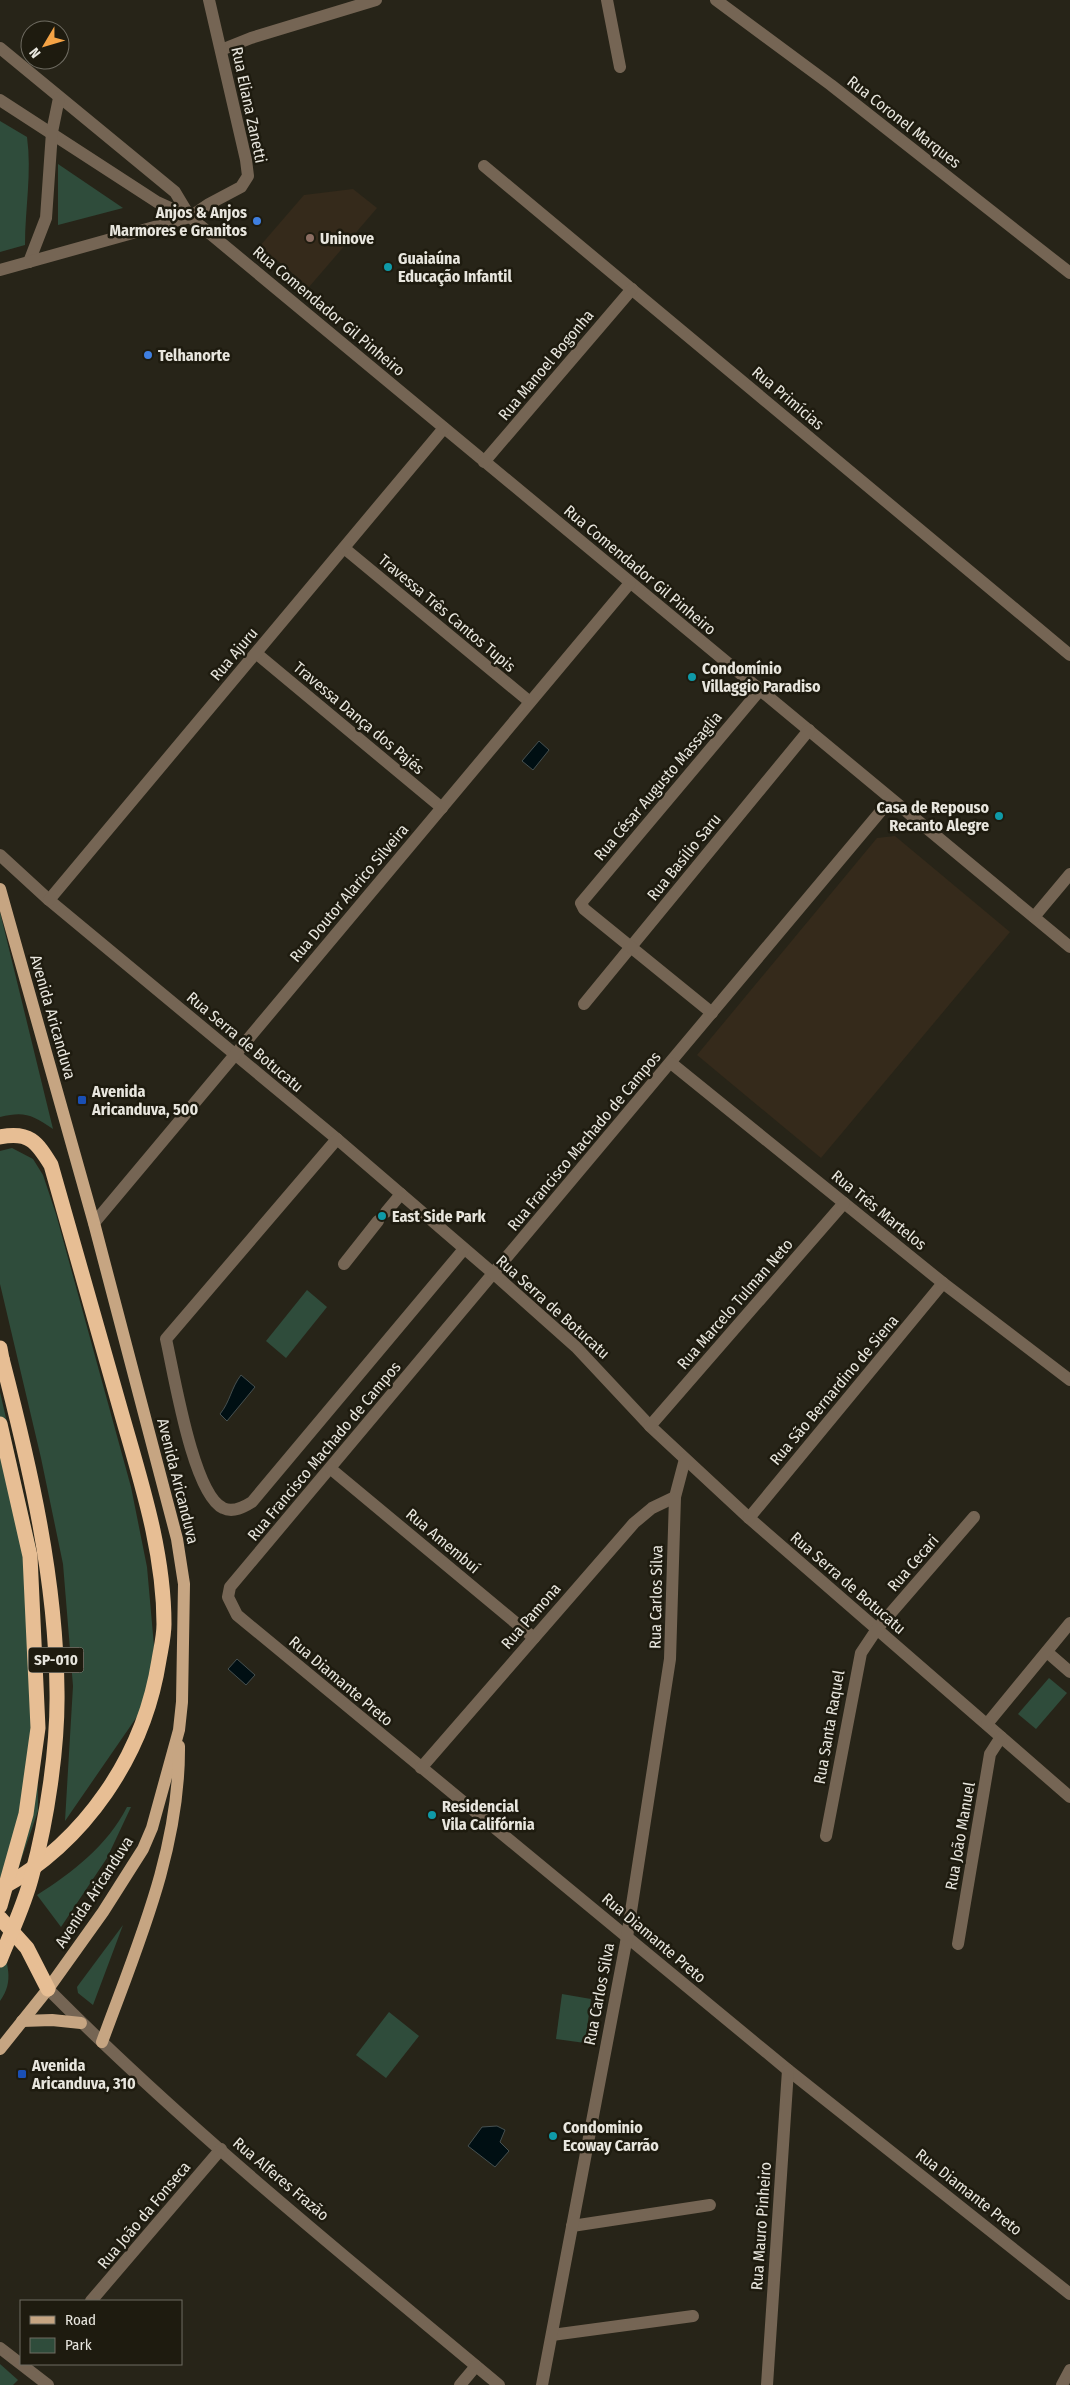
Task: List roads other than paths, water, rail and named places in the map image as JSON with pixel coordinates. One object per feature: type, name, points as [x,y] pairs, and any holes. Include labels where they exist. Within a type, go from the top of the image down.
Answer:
[{"type":"highway","points":[[0,1136],[11,1134],[30,1138],[41,1148],[50,1165],[151,1518],[161,1581],[164,1625],[154,1692],[116,1778],[93,1811],[70,1838],[24,1876],[0,1889]]},
{"type":"highway","name":"SP-010","points":[[0,1960],[32,1875],[51,1776],[57,1692],[54,1623],[46,1554],[25,1450],[1,1353]]},
{"type":"highway","name":"SP-010","points":[[0,1424],[30,1556],[38,1728],[26,1814],[0,1906]]},
{"type":"highway","points":[[0,1918],[28,1948],[48,1990]]},
{"type":"main road","name":"Avenida Aricanduva","points":[[0,889],[94,1223],[177,1539],[184,1584],[185,1620],[179,1730],[152,1828],[143,1849],[103,1912],[48,1990],[0,2049]]},
{"type":"main road","points":[[102,2042],[134,1958],[157,1890],[173,1821],[179,1777],[179,1730]]},
{"type":"main road","points":[[22,2021],[52,2020],[81,2023]]},
{"type":"street","name":"Rua Eliana Zanetti","points":[[0,270],[190,217],[209,204],[241,187],[248,176],[209,0]]},
{"type":"street","points":[[221,50],[251,38],[376,0]]},
{"type":"street","points":[[607,0],[620,67]]},
{"type":"street","name":"Rua Coronel Marques","points":[[716,0],[831,86],[1070,273]]},
{"type":"street","name":"Rua Comendador Gil Pinheiro","points":[[0,48],[175,192],[190,217]]},
{"type":"street","points":[[29,262],[46,218],[52,132],[59,98]]},
{"type":"street","name":"Rua Comendador Gil Pinheiro","points":[[0,100],[157,202],[190,217],[1070,947]]},
{"type":"street","name":"Rua Primícias","points":[[484,166],[1070,654]]},
{"type":"street","name":"Rua Manoel Bogonha","points":[[484,462],[632,289]]},
{"type":"street","name":"Rua Ajuru","points":[[49,900],[444,428]]},
{"type":"street","name":"Travessa Três Cantos Tupis","points":[[344,548],[530,702]]},
{"type":"street","name":"Rua Doutor Alarico Silveira","points":[[94,1223],[630,583]]},
{"type":"street","name":"Travessa Dança dos Pajés","points":[[256,653],[442,808]]},
{"type":"street","name":"Rua César Augusto Massaglia","points":[[632,947],[584,909],[581,904],[760,690]]},
{"type":"street","name":"Rua Basílio Saru","points":[[584,1004],[809,730]]},
{"type":"street","name":"Rua Francisco Machado de Campos","points":[[228,1597],[230,1587],[331,1469],[891,799]]},
{"type":"street","name":"Rua Serra de Botucatu","points":[[0,855],[49,900],[337,1139],[494,1274],[576,1347],[650,1426],[749,1518],[1070,1797]]},
{"type":"street","points":[[1034,918],[1070,874]]},
{"type":"street","points":[[632,947],[712,1013]]},
{"type":"street","name":"Rua Três Martelos","points":[[671,1063],[943,1283],[1070,1380]]},
{"type":"street","points":[[337,1139],[166,1340],[192,1456],[213,1501],[225,1509],[240,1509],[252,1502],[464,1249]]},
{"type":"street","points":[[344,1264],[401,1194]]},
{"type":"street","name":"Rua Marcelo Tulman Neto","points":[[650,1426],[844,1203]]},
{"type":"street","name":"Rua São Bernardino de Siena","points":[[749,1518],[943,1283]]},
{"type":"street","name":"Rua Carlos Silva","points":[[542,2385],[627,1937],[670,1659],[675,1497],[685,1459]]},
{"type":"street","name":"Rua Amembuí","points":[[331,1469],[534,1638]]},
{"type":"street","name":"Rua Pamona","points":[[421,1768],[634,1523],[652,1508],[675,1497]]},
{"type":"street","name":"Rua Cecari","points":[[877,1630],[974,1517]]},
{"type":"street","name":"Rua Diamante Preto","points":[[228,1597],[236,1615],[788,2070],[1070,2294]]},
{"type":"street","points":[[987,1724],[1070,1623]]},
{"type":"street","name":"Rua Santa Raquel","points":[[826,1836],[857,1665],[863,1648],[877,1630]]},
{"type":"street","points":[[1047,1652],[1070,1672]]},
{"type":"street","name":"Rua João Manuel","points":[[958,1944],[990,1754],[1001,1737]]},
{"type":"street","name":"Rua Alferes Frazão","points":[[48,1990],[81,2023],[221,2150],[500,2385]]},
{"type":"street","name":"Rua Mauro Pinheiro","points":[[767,2385],[788,2070]]},
{"type":"street","name":"Rua João da Fonseca","points":[[92,2300],[221,2150]]},
{"type":"street","points":[[572,2226],[710,2205]]},
{"type":"street","points":[[552,2335],[693,2316]]},
{"type":"street","points":[[0,2348],[20,2359]]},
{"type":"street","points":[[460,2385],[476,2366]]},
{"type":"street","points":[[35,2368],[48,2385]]},
{"type":"street","points":[[1062,2385],[1070,2370]]},
{"type":"place","name":"Anjos & Anjos Marmores e Granitos","points":[[257,221]]},
{"type":"place","name":"Uninove","points":[[310,238]]},
{"type":"place","name":"Guaiaúna Educação Infantil","points":[[388,267]]},
{"type":"place","name":"Telhanorte","points":[[148,355]]},
{"type":"place","name":"Condomínio Villaggio Paradiso","points":[[692,677]]},
{"type":"place","name":"Casa de Repouso Recanto Alegre","points":[[999,816]]},
{"type":"place","name":"Avenida Aricanduva, 500","points":[[82,1100]]},
{"type":"place","name":"East Side Park","points":[[382,1216]]},
{"type":"place","name":"Residencial Vila Califórnia","points":[[432,1815]]},
{"type":"place","name":"Avenida Aricanduva, 310","points":[[22,2074]]},
{"type":"place","name":"Condominio Ecoway Carrão","points":[[553,2136]]}]
